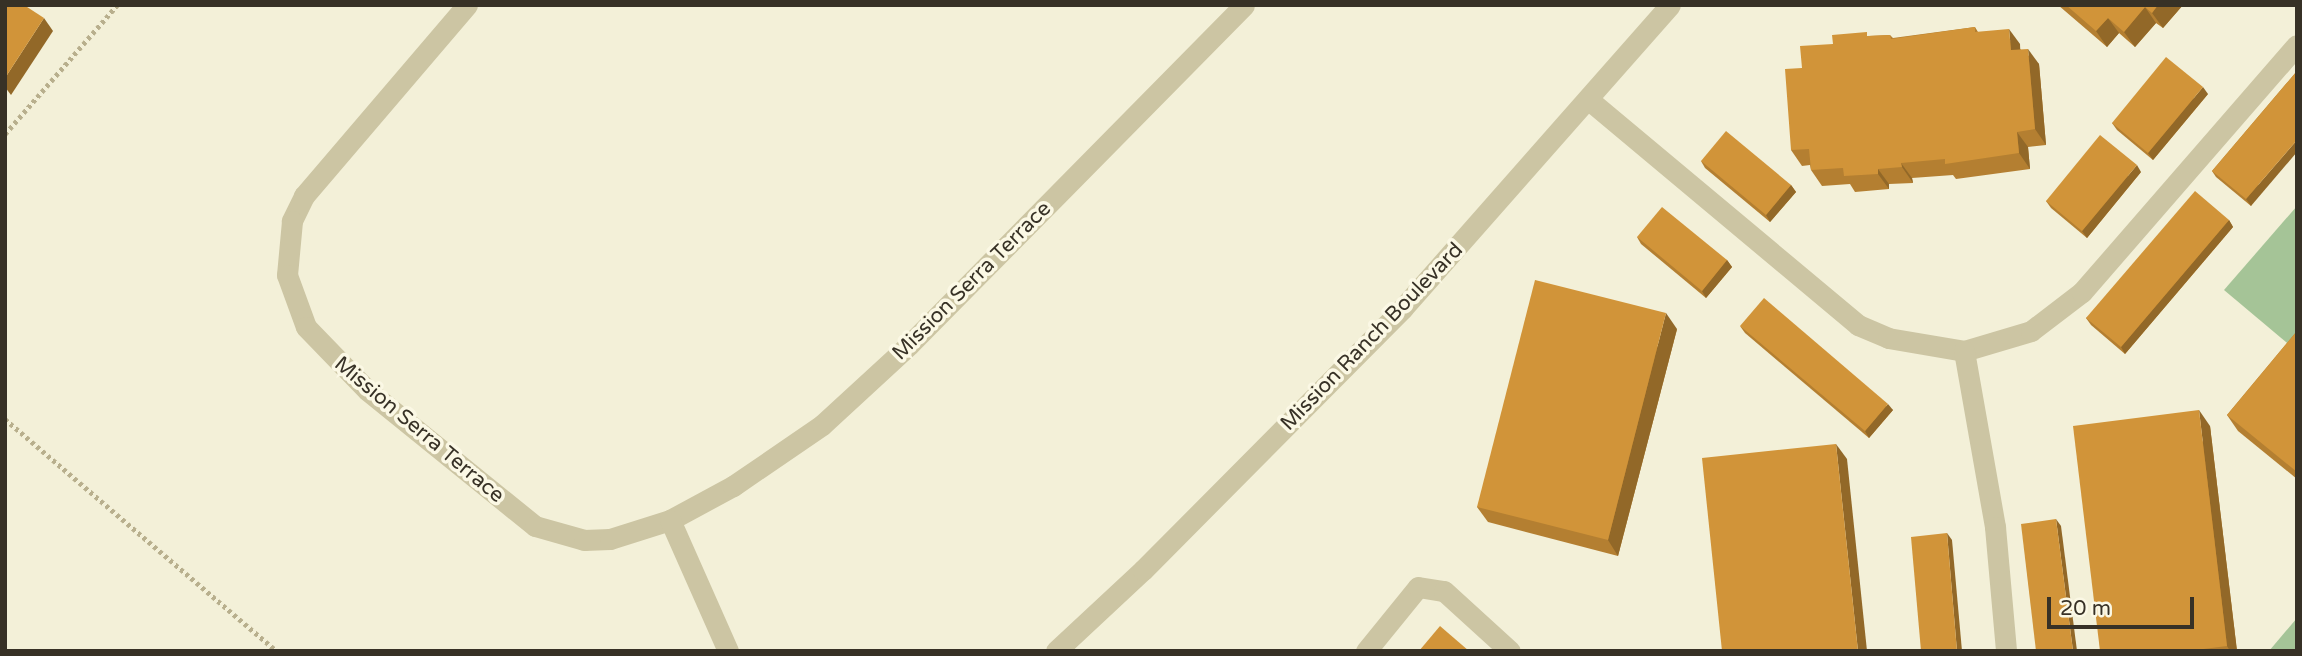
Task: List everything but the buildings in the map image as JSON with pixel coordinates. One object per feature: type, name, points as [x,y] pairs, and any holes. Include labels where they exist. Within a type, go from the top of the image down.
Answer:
[{"type":"street","name":"Mission Serra Terrace","points":[[467,5],[304,196],[286,249],[294,301],[306,327],[328,353],[367,390],[535,526],[584,540],[619,537],[670,520],[781,456],[859,394],[1244,5]]},
{"type":"street","name":"Mission Ranch Boulevard","points":[[1056,651],[1143,570],[1402,309],[1671,5]]},
{"type":"street","points":[[1589,100],[1858,325],[1888,338],[1964,351],[2031,331],[2082,292],[2297,45]]},
{"type":"street","points":[[1964,351],[1995,527],[2006,651]]},
{"type":"street","points":[[670,520],[728,651]]},
{"type":"street","points":[[1366,651],[1418,587],[1444,591],[1510,651]]},
{"type":"path","points":[[5,134],[117,5]]},
{"type":"path","points":[[5,419],[277,651]]},
{"type":"green space","points":[[2297,206],[2297,342],[2292,347],[2224,290]]},
{"type":"green space","points":[[2297,618],[2297,651],[2269,651]]}]
